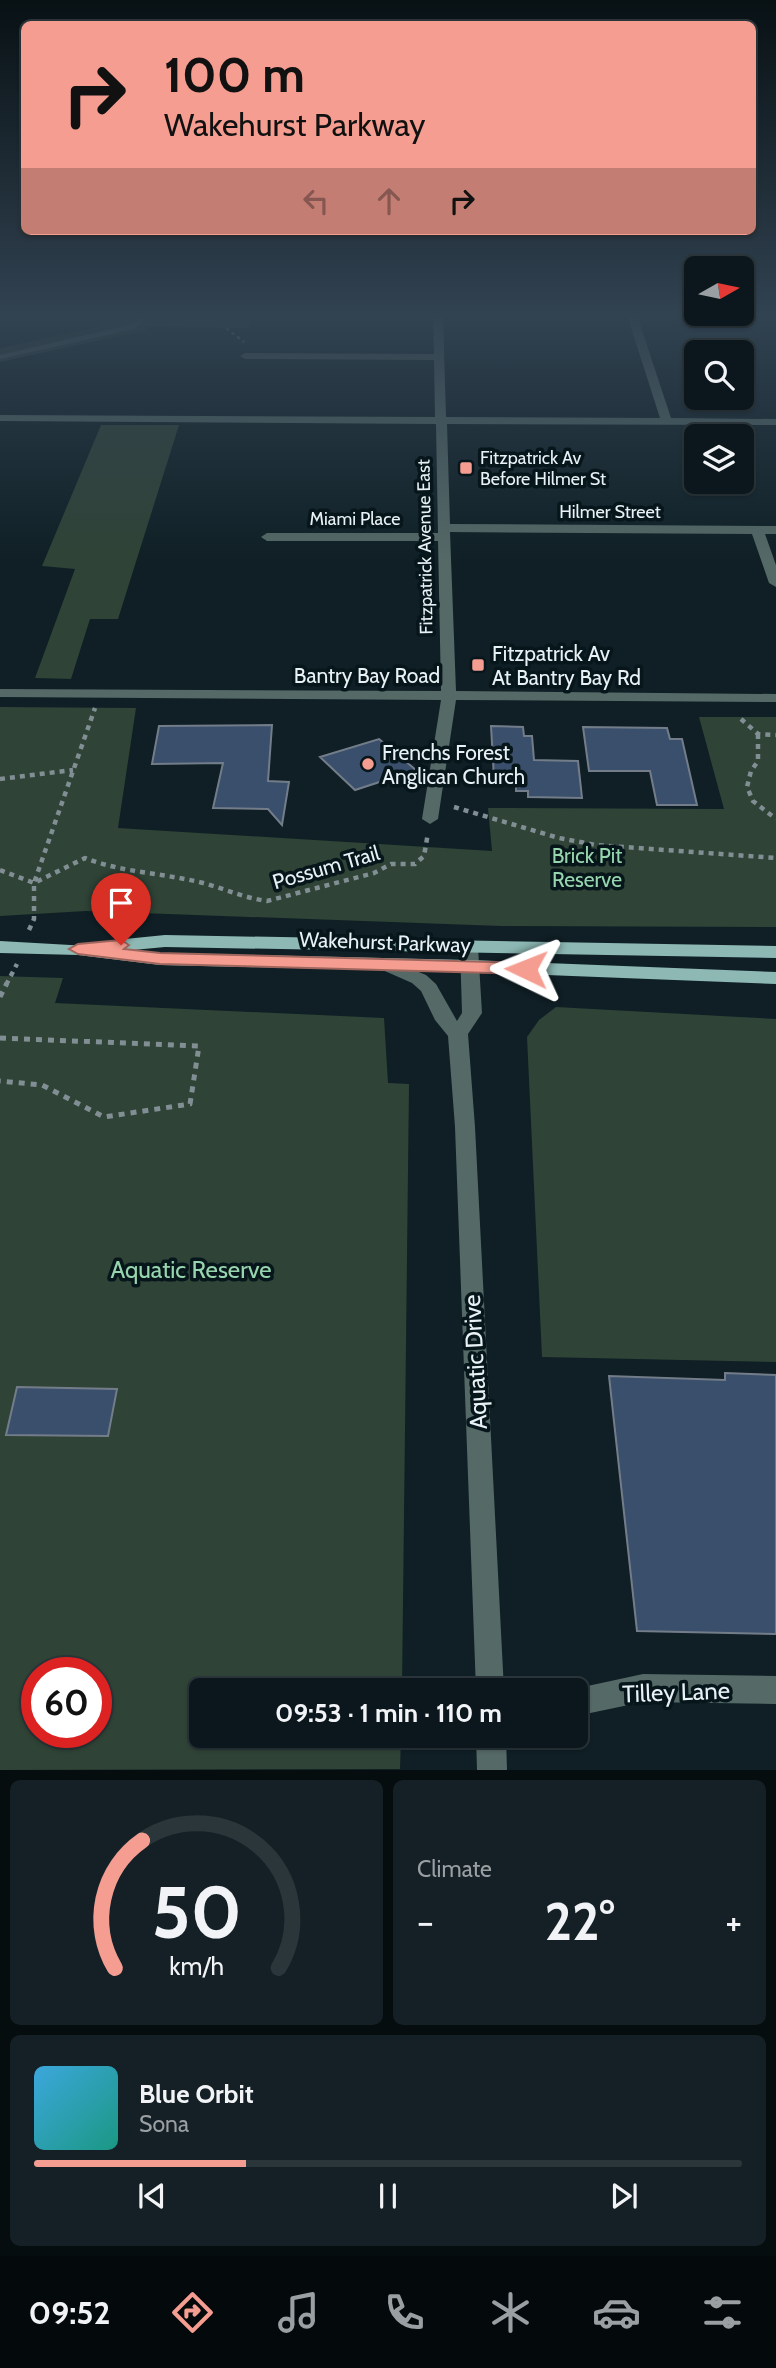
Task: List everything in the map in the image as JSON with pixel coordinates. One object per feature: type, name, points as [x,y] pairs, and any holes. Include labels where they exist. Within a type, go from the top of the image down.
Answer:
[{"type":"main road","name":"Wakehurst Parkway","points":[[78,949],[165,941],[776,952]]},
{"type":"main road","name":"Wakehurst Parkway","points":[[0,947],[78,949],[160,959],[776,978]]},
{"type":"street","name":"Fitzpatrick Avenue East","points":[[431,810],[449,697],[440,398]]},
{"type":"street","points":[[658,398],[666,421]]},
{"type":"street","points":[[0,418],[776,422]]},
{"type":"street","points":[[757,530],[776,583]]},
{"type":"street","name":"Hilmer Street","points":[[444,533],[776,530]]},
{"type":"street","name":"Miami Place","points":[[267,537],[444,533]]},
{"type":"street","name":"Bantry Bay Road","points":[[0,693],[776,698]]},
{"type":"street","name":"Aquatic Drive","points":[[469,947],[472,1013],[458,1034],[466,1141],[489,1678]]},
{"type":"street","points":[[385,964],[419,979],[429,988],[445,1020],[458,1034]]},
{"type":"street","name":"Tilley Lane","points":[[588,1700],[643,1689],[776,1690]]},
{"type":"street","points":[[491,1748],[492,1769]]},
{"type":"path","points":[[34,919],[34,883],[74,770],[97,694]]},
{"type":"path","points":[[741,719],[758,736],[758,761],[748,774],[750,798],[760,809],[776,819]]},
{"type":"path","points":[[758,736],[776,734]]},
{"type":"path","points":[[0,779],[74,770]]},
{"type":"path","points":[[431,810],[467,810],[559,838],[596,845],[776,858]]},
{"type":"path","name":"Possum Trail","points":[[34,883],[85,858],[110,868],[202,883],[251,899],[267,901],[323,888],[373,873],[391,864],[415,864],[424,856],[431,810]]},
{"type":"path","points":[[0,870],[34,883]]},
{"type":"path","points":[[0,997],[12,977]]},
{"type":"path","points":[[0,1038],[199,1045],[190,1104],[104,1117],[42,1085],[0,1081]]},
{"type":"green space","points":[[101,425],[179,425],[118,619],[90,619],[71,679],[35,678],[75,569],[42,566]]},
{"type":"green space","name":"Brick Pit Reserve","points":[[0,707],[136,708],[118,828],[492,851],[488,808],[724,809],[699,717],[776,717],[776,927],[501,926],[86,911],[0,916]]},
{"type":"green space","name":"Aquatic Reserve","points":[[0,976],[63,978],[55,1003],[384,1018],[388,1083],[409,1084],[402,1678],[189,1678],[189,1748],[401,1748],[400,1769],[0,1770]]},
{"type":"green space","points":[[556,1007],[776,1019],[776,1362],[542,1357],[527,1037],[539,1020]]},
{"type":"building","points":[[272,725],[268,781],[289,782],[282,825],[268,809],[213,808],[223,763],[152,764],[159,726]]},
{"type":"building","points":[[491,726],[523,727],[524,736],[532,736],[534,760],[578,761],[582,798],[528,797],[528,791],[516,791],[516,785],[508,785],[508,778],[494,778]]},
{"type":"building","points":[[583,727],[667,728],[670,739],[682,739],[697,805],[657,805],[650,771],[589,771]]},
{"type":"building","name":"Frenchs Forest Anglican Church","points":[[379,739],[416,770],[355,790],[320,757]]},
{"type":"building","points":[[725,1373],[776,1375],[776,1634],[637,1631],[609,1376],[725,1380]]},
{"type":"building","points":[[17,1387],[117,1389],[108,1436],[6,1435]]},
{"type":"place","name":"Fitzpatrick Av Before Hilmer St","points":[[466,468]]},
{"type":"place","name":"Fitzpatrick Av At Bantry Bay Rd","points":[[478,665]]},
{"type":"place","name":"Frenchs Forest Anglican Church","points":[[368,764]]},
{"type":"route","points":[[121,945],[78,949],[160,959],[526,969]]}]
